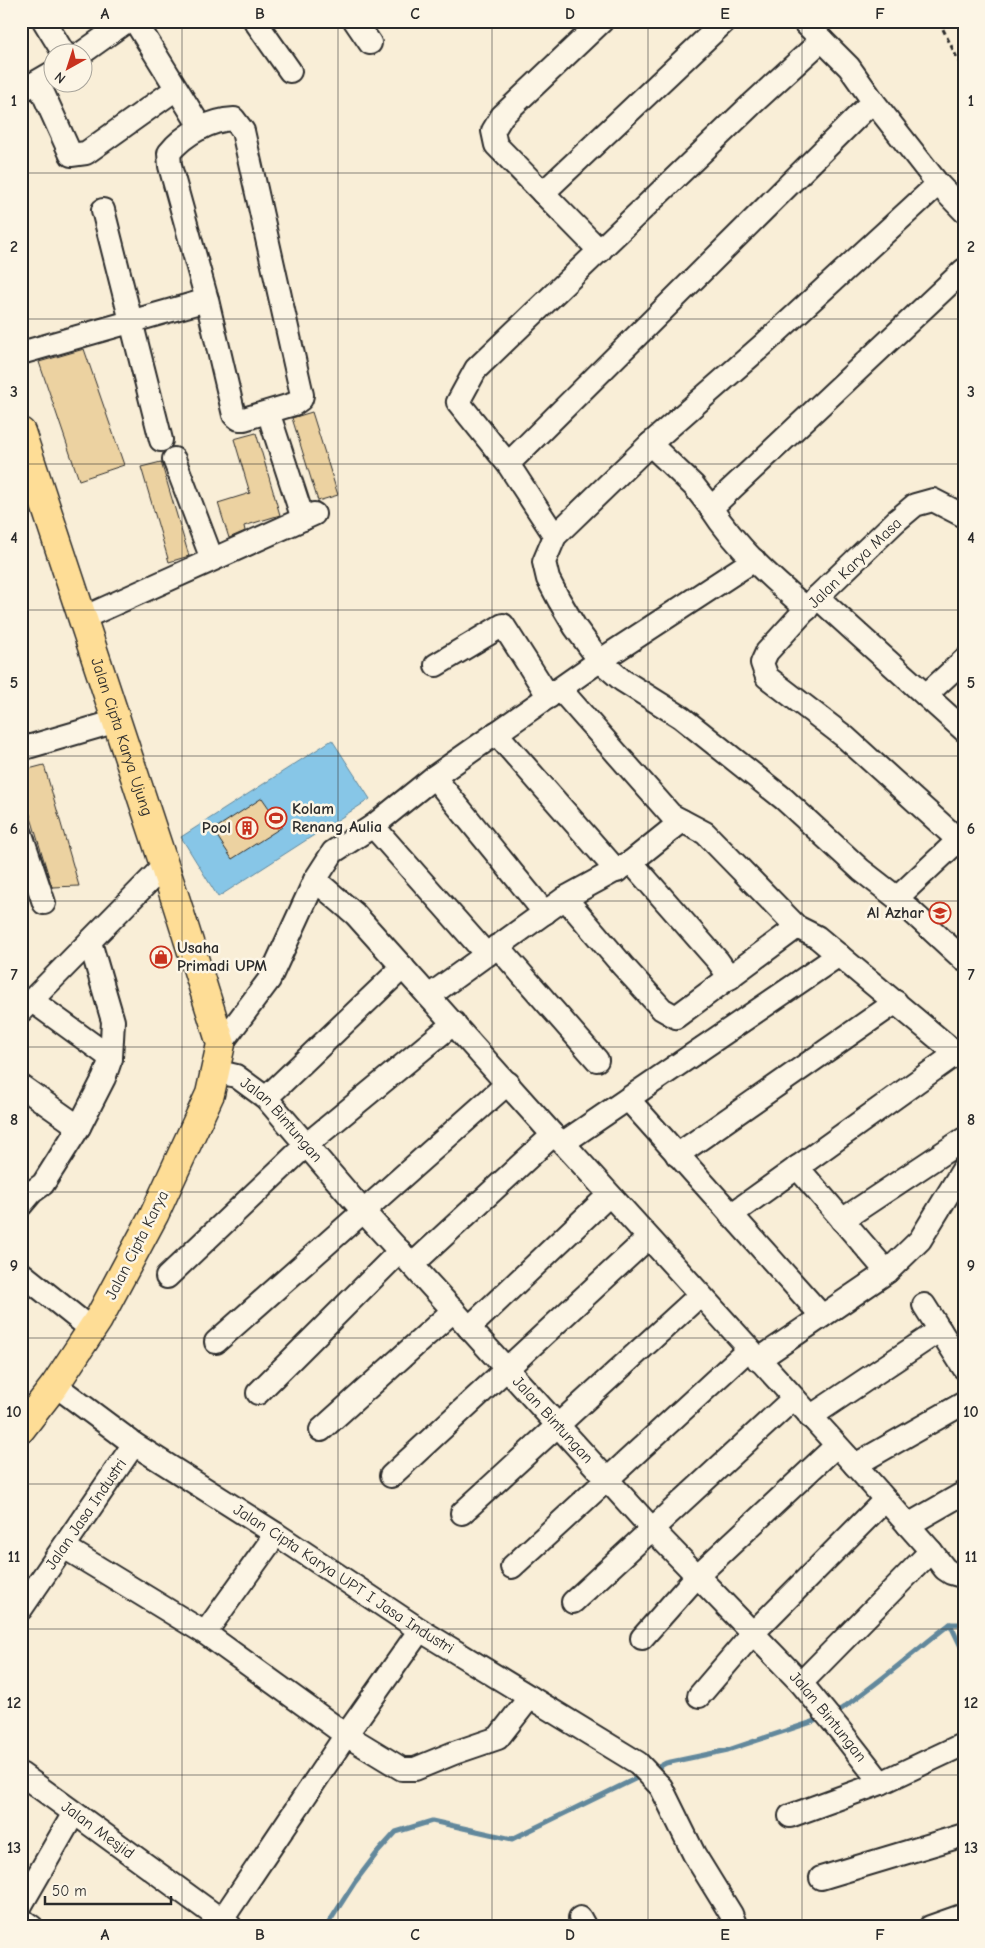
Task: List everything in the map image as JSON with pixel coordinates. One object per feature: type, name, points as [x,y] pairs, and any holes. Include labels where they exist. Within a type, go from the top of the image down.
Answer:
[{"type":"main road","name":"Jalan Cipta Karya Ujung","points":[[21,432],[221,1044]]},
{"type":"main road","name":"Jalan Cipta Karya","points":[[21,1429],[55,1385],[101,1315],[154,1215],[210,1094],[221,1044]]},
{"type":"street","points":[[44,21],[57,42]]},
{"type":"street","points":[[92,46],[127,21]]},
{"type":"street","points":[[135,21],[201,128]]},
{"type":"street","points":[[255,21],[290,71]]},
{"type":"street","points":[[355,21],[370,42]]},
{"type":"street","points":[[600,251],[496,145],[494,131],[502,116],[602,21]]},
{"type":"street","points":[[543,193],[725,21]]},
{"type":"street","points":[[803,21],[849,66],[873,101],[938,184],[964,211]]},
{"type":"street","points":[[555,536],[508,464],[458,402],[476,369],[751,105],[822,40]]},
{"type":"street","points":[[37,82],[71,155],[86,153],[176,88]]},
{"type":"street","points":[[508,464],[873,101]]},
{"type":"street","points":[[234,119],[243,131],[302,389],[301,399],[294,404],[244,419],[239,419],[234,415],[207,300],[170,166],[169,153],[175,145],[201,128],[221,120],[234,119]]},
{"type":"street","points":[[938,184],[764,344],[650,444],[555,536],[544,562],[548,579],[575,627],[600,661],[622,680],[681,717],[784,799],[861,870],[897,898],[964,960]]},
{"type":"street","points":[[103,210],[162,440]]},
{"type":"street","points":[[711,508],[964,270]]},
{"type":"street","points":[[21,353],[207,300]]},
{"type":"street","points":[[83,618],[308,516],[272,424]]},
{"type":"street","points":[[650,444],[694,486],[721,523],[754,560],[812,603],[926,695],[964,730]]},
{"type":"street","points":[[174,459],[212,559]]},
{"type":"street","name":"Jalan Karya Masa","points":[[962,840],[845,737],[767,677],[762,663],[767,652],[812,603],[896,520],[915,505],[932,500],[964,516]]},
{"type":"street","points":[[221,1044],[269,980],[315,880],[333,852],[373,826],[434,777],[496,733],[600,661],[754,560]]},
{"type":"street","points":[[436,665],[503,625],[555,693],[671,815],[706,833],[797,927],[817,937],[960,1057],[797,1167],[731,1215]]},
{"type":"street","points":[[926,695],[964,660]]},
{"type":"street","points":[[21,748],[117,721]]},
{"type":"street","points":[[496,733],[718,961],[730,978]]},
{"type":"street","points":[[434,777],[545,913]]},
{"type":"street","points":[[429,996],[565,898],[624,866],[682,821]]},
{"type":"street","points":[[373,826],[597,1060]]},
{"type":"street","points":[[21,834],[44,903]]},
{"type":"street","points":[[897,898],[962,840]]},
{"type":"street","points":[[111,1058],[26,1006],[156,874]]},
{"type":"street","points":[[315,880],[355,914],[836,1446],[855,1464],[945,1569],[951,1574],[958,1575],[964,1572]]},
{"type":"street","points":[[565,898],[662,1009],[676,1016],[797,927]]},
{"type":"street","points":[[25,1194],[43,1184],[79,1127],[104,1078],[111,1058],[113,1021],[90,942]]},
{"type":"street","points":[[258,1393],[406,1258],[558,1139],[628,1099],[839,955]]},
{"type":"street","points":[[266,1098],[403,967]]},
{"type":"street","points":[[677,1155],[896,1002]]},
{"type":"street","points":[[167,1277],[306,1144],[454,1023]]},
{"type":"street","name":"Jalan Bintungan","points":[[215,1071],[236,1076],[266,1098],[364,1211],[607,1480],[752,1634],[801,1683],[881,1783]]},
{"type":"street","points":[[216,1342],[508,1083]]},
{"type":"street","points":[[21,1086],[79,1127]]},
{"type":"street","points":[[628,1099],[822,1316]]},
{"type":"street","points":[[842,1220],[964,1139]]},
{"type":"street","points":[[797,1167],[887,1272]]},
{"type":"street","points":[[512,1567],[607,1480],[754,1355],[822,1316],[887,1272],[920,1240],[964,1168]]},
{"type":"street","points":[[469,1328],[609,1195]]},
{"type":"street","points":[[391,1476],[648,1238]]},
{"type":"street","points":[[21,1273],[91,1328]]},
{"type":"street","points":[[462,1513],[700,1295]]},
{"type":"street","points":[[924,1305],[964,1368]]},
{"type":"street","points":[[321,1430],[454,1310]]},
{"type":"street","points":[[810,1417],[940,1330]]},
{"type":"street","name":"Jalan Cipta Karya UPT I Jasa Industri","points":[[55,1385],[134,1444],[276,1534],[420,1630],[638,1763],[661,1787],[694,1854],[731,1914],[736,1927]]},
{"type":"street","points":[[573,1602],[794,1398]]},
{"type":"street","points":[[855,1464],[964,1403]]},
{"type":"street","name":"Jalan Jasa Industri","points":[[21,1609],[134,1444]]},
{"type":"street","points":[[642,1638],[697,1576],[836,1446]]},
{"type":"street","points":[[908,1525],[964,1493]]},
{"type":"street","points":[[699,1696],[752,1634],[885,1500]]},
{"type":"street","points":[[205,1633],[276,1534]]},
{"type":"street","points":[[64,1547],[205,1633],[346,1735],[402,1769],[415,1769],[498,1738],[530,1697]]},
{"type":"street","points":[[801,1683],[931,1551]]},
{"type":"street","points":[[224,1925],[346,1735],[420,1630]]},
{"type":"street","points":[[790,1816],[881,1783],[964,1744]]},
{"type":"street","name":"Jalan Mesjid","points":[[21,1774],[224,1925]]},
{"type":"street","points":[[21,1905],[74,1813]]},
{"type":"street","points":[[821,1878],[964,1835]]},
{"type":"street","points":[[930,1927],[964,1915]]},
{"type":"street","points":[[21,1919],[32,1927]]},
{"type":"path","points":[[939,21],[964,72]]},
{"type":"water","name":"Kolam Renang Aulia","points":[[332,740],[370,799],[218,897],[181,837]]},
{"type":"building","points":[[84,349],[124,465],[79,480],[39,362]]},
{"type":"building","points":[[312,412],[338,495],[318,501],[292,418]]},
{"type":"building","points":[[256,433],[280,515],[244,526],[245,531],[229,538],[218,503],[250,493],[234,439]]},
{"type":"building","points":[[161,462],[189,556],[169,562],[141,467]]},
{"type":"building","points":[[44,765],[79,886],[52,887],[21,785],[21,771]]},
{"type":"building","name":"Pool","points":[[262,798],[282,827],[232,859],[213,830]]},
{"type":"waterway","points":[[964,1624],[950,1624],[964,1653]]},
{"type":"waterway","points":[[834,1714],[878,1682],[950,1624]]},
{"type":"waterway","points":[[653,1770],[666,1763],[728,1750],[821,1719]]},
{"type":"waterway","points":[[326,1927],[355,1882],[396,1832],[432,1821],[512,1839],[641,1776]]},
{"type":"place","name":"Kolam Renang Aulia","points":[[276,818]]},
{"type":"place","name":"Pool","points":[[247,828]]},
{"type":"place","name":"Al Azhar","points":[[940,913]]},
{"type":"place","name":"Usaha Primadi UPM","points":[[161,957]]}]
